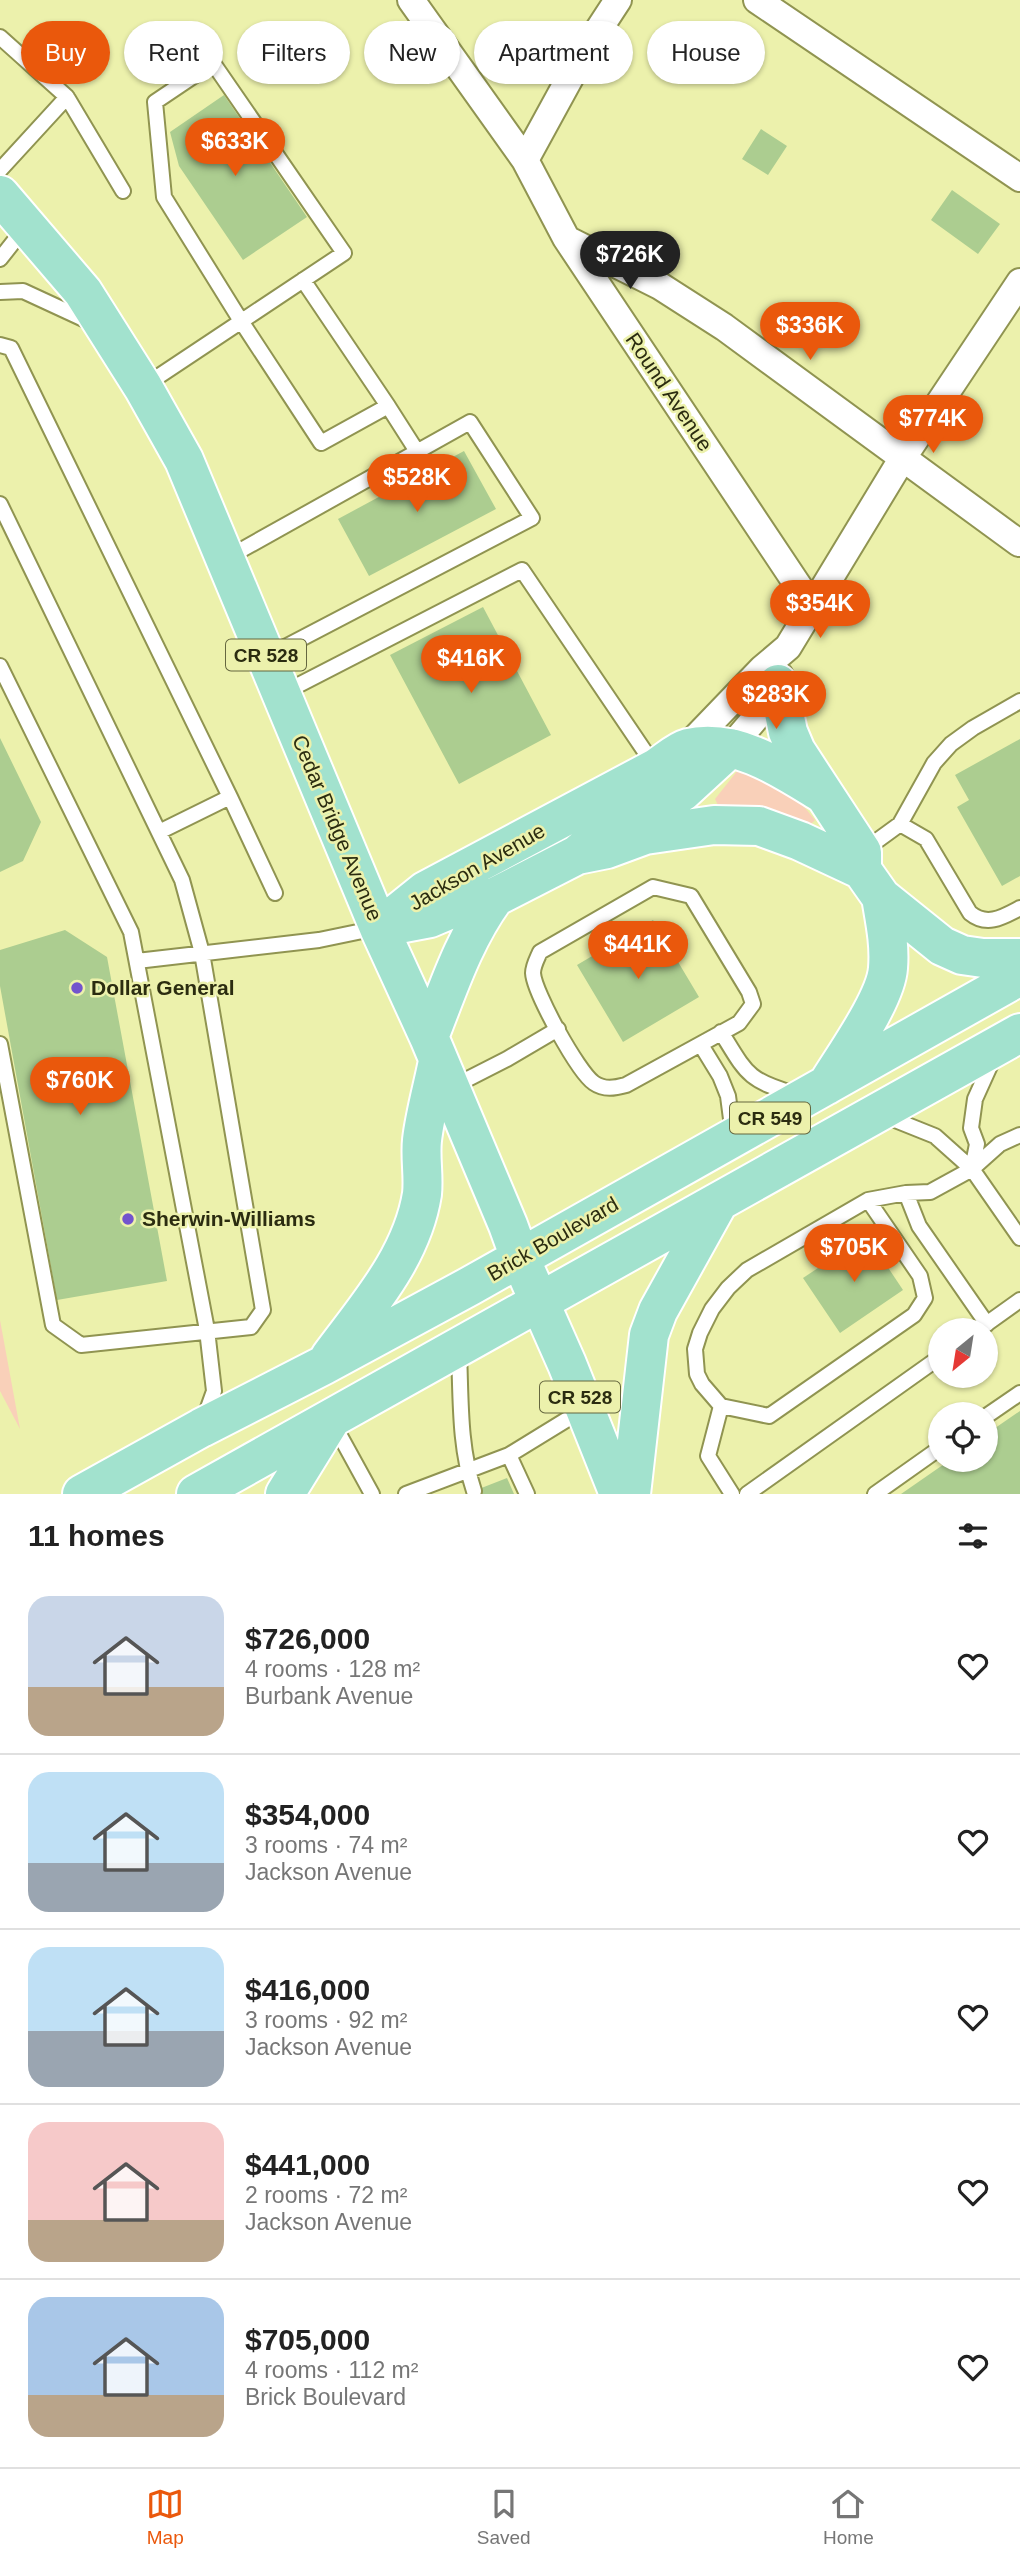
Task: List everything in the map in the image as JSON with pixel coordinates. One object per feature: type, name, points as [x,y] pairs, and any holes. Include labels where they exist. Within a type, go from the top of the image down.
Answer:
[{"type":"main road","name":"Cedar Bridge Avenue","points":[[0,195],[83,292],[143,387],[184,460],[619,1494]]},
{"type":"main road","points":[[778,684],[788,732],[796,751],[868,873],[889,940],[887,978],[876,1002],[817,1091]]},
{"type":"main road","points":[[671,758],[708,746],[730,748],[761,759],[823,794]]},
{"type":"main road","name":"Jackson Avenue","points":[[379,928],[430,918],[470,901],[495,897],[577,855],[601,834],[682,792],[730,748]]},
{"type":"main road","name":"Jackson Avenue","points":[[379,928],[425,891],[671,758]]},
{"type":"main road","points":[[577,855],[607,849],[645,835],[713,825],[759,826],[790,836],[868,873],[942,946],[962,955],[1020,958]]},
{"type":"main road","points":[[324,1365],[383,1286],[409,1235],[422,1193],[421,1140],[465,948],[478,921],[495,897]]},
{"type":"main road","name":"Brick Boulevard","points":[[82,1494],[520,1258],[1020,976]]},
{"type":"main road","name":"CR 549","points":[[196,1494],[1010,1039]]},
{"type":"main road","points":[[631,1494],[649,1335],[658,1311],[719,1203]]},
{"type":"main road","points":[[285,1494],[331,1419]]},
{"type":"street","name":"Round Avenue","points":[[411,0],[525,160],[566,238],[814,608]]},
{"type":"street","points":[[525,160],[584,52],[618,0]]},
{"type":"street","points":[[757,0],[1020,178]]},
{"type":"street","points":[[566,238],[660,286],[724,327],[1019,543]]},
{"type":"street","name":"Jackson Avenue","points":[[730,748],[765,706],[778,684],[788,648],[902,459],[1020,282]]},
{"type":"street","name":"Jackson Avenue","points":[[671,758],[762,669],[788,648]]},
{"type":"lane","points":[[0,37],[67,97],[123,191]]},
{"type":"lane","points":[[143,387],[241,321],[344,253],[213,63],[155,102],[164,197],[241,321],[321,443],[388,406]]},
{"type":"lane","points":[[0,170],[67,97]]},
{"type":"lane","points":[[0,259],[27,225]]},
{"type":"lane","points":[[303,280],[418,453]]},
{"type":"lane","points":[[0,292],[23,291],[106,329]]},
{"type":"lane","points":[[0,345],[11,348],[275,894]]},
{"type":"lane","points":[[226,559],[470,422],[531,518],[266,656]]},
{"type":"lane","points":[[0,504],[182,880],[202,953],[263,1310],[251,1327],[80,1345],[52,1325],[0,1044]]},
{"type":"lane","points":[[281,694],[522,570],[671,758]]},
{"type":"lane","points":[[0,666],[131,932],[207,1330],[214,1391],[201,1428]]},
{"type":"lane","points":[[868,873],[900,824],[934,763],[951,744],[972,728],[1020,701]]},
{"type":"lane","points":[[159,832],[230,797]]},
{"type":"lane","points":[[900,824],[926,839],[970,913],[977,919],[1001,919],[1020,908]]},
{"type":"lane","points":[[653,887],[691,896],[749,992],[753,1004],[739,1023],[626,1085],[612,1089],[595,1084],[581,1070],[558,1029],[536,989],[532,970],[540,953],[653,887]]},
{"type":"lane","points":[[137,961],[319,940],[379,928]]},
{"type":"lane","points":[[439,1062],[507,1059],[558,1029]]},
{"type":"lane","points":[[721,1032],[741,1065],[754,1079],[764,1085],[817,1091]]},
{"type":"lane","points":[[972,1169],[977,1144],[971,1128],[975,1099],[1010,1039]]},
{"type":"lane","points":[[701,1045],[720,1076],[728,1096],[734,1139]]},
{"type":"lane","points":[[878,1113],[934,1136],[972,1169],[1020,1238]]},
{"type":"lane","points":[[868,1200],[920,1276],[925,1298],[914,1315],[769,1416],[721,1406],[702,1384],[695,1364],[695,1349],[712,1308],[747,1270],[868,1200],[930,1192],[972,1169],[1000,1144],[1020,1135]]},
{"type":"lane","points":[[906,1193],[919,1226],[976,1318]]},
{"type":"lane","points":[[995,1318],[1020,1300]]},
{"type":"lane","points":[[459,1347],[461,1429],[467,1469],[474,1491]]},
{"type":"lane","points":[[747,1494],[928,1366]]},
{"type":"lane","points":[[998,1408],[1020,1393]]},
{"type":"lane","points":[[721,1406],[708,1456],[732,1494]]},
{"type":"lane","points":[[406,1494],[427,1490],[467,1469],[509,1455],[584,1408]]},
{"type":"lane","points":[[331,1419],[372,1494]]},
{"type":"lane","points":[[509,1455],[527,1494]]},
{"type":"lane","points":[[875,1494],[928,1456]]},
{"type":"shaded area","points":[[743,767],[796,797],[815,820],[810,825],[773,811],[718,805],[715,799]]},
{"type":"shaded area","points":[[0,1320],[20,1429],[0,1391]]},
{"type":"building","points":[[224,95],[307,217],[243,260],[179,166],[170,132]]},
{"type":"building","points":[[761,129],[787,146],[768,175],[742,159]]},
{"type":"building","points":[[952,190],[1000,224],[978,254],[931,220]]},
{"type":"building","points":[[464,451],[496,509],[369,576],[338,519]]},
{"type":"building","points":[[483,607],[551,735],[459,784],[390,655]]},
{"type":"building","points":[[0,738],[41,822],[23,861],[0,872]]},
{"type":"building","points":[[1020,739],[1020,876],[1002,886],[957,807],[969,800],[955,775]]},
{"type":"building","points":[[653,920],[699,997],[623,1042],[577,965]]},
{"type":"building","points":[[65,930],[107,957],[167,1281],[57,1300],[0,986],[0,950]]},
{"type":"building","points":[[866,1236],[875,1250],[880,1246],[889,1260],[885,1263],[903,1290],[840,1333],[803,1278]]},
{"type":"building","points":[[1020,1411],[1020,1494],[901,1494],[933,1472],[998,1472],[998,1426]]},
{"type":"building","points":[[507,1478],[514,1494],[466,1494]]},
{"type":"place","name":"Dollar General","points":[[77,988]]},
{"type":"place","name":"Sherwin-Williams","points":[[128,1219]]}]
